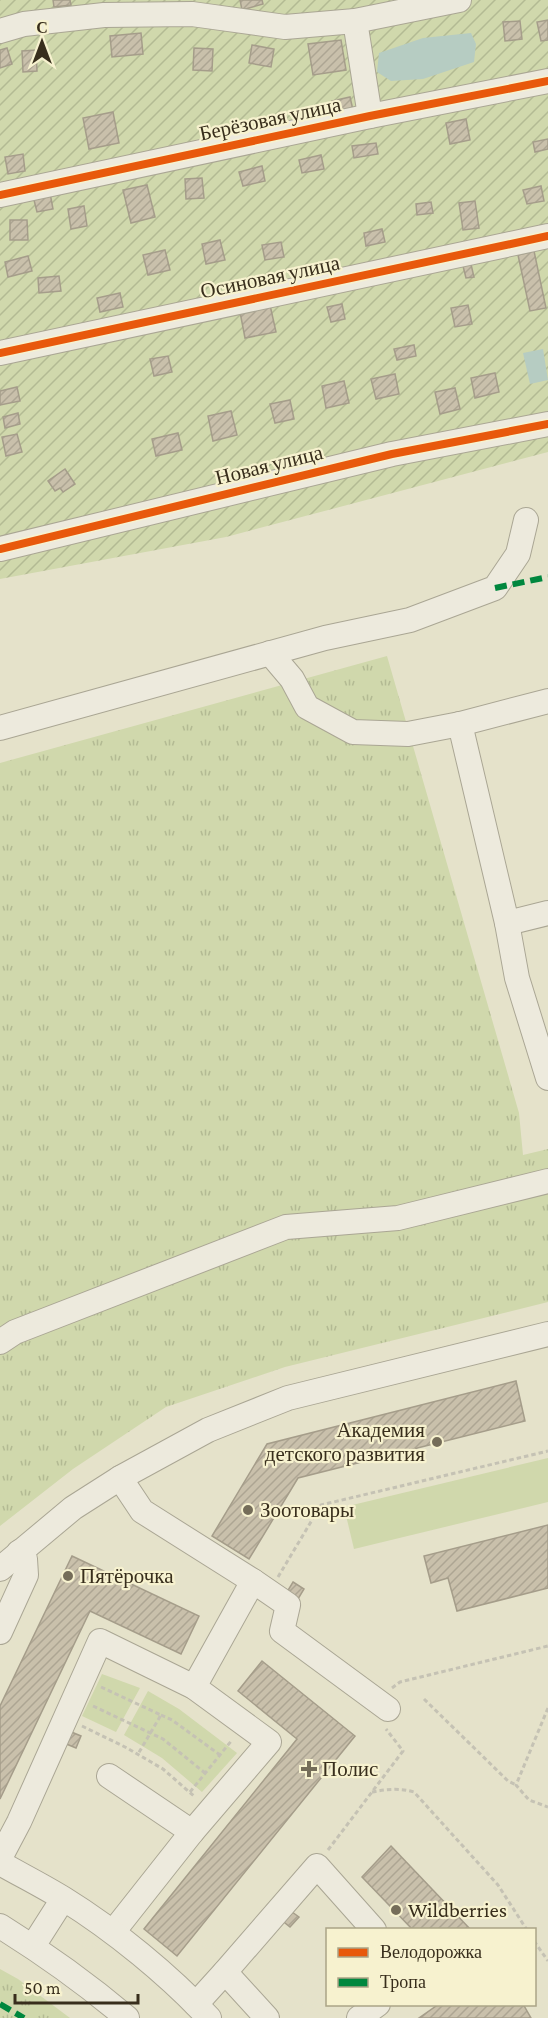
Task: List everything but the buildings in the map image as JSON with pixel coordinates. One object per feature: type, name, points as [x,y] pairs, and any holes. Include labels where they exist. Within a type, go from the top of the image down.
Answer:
[{"type":"street","points":[[0,31],[24,24],[195,7],[285,27],[355,21],[459,0]]},
{"type":"street","points":[[355,21],[370,116]]},
{"type":"street","name":"Берёзовая улица","points":[[0,195],[370,116],[548,81]]},
{"type":"street","name":"Осиновая улица","points":[[0,352],[548,236]]},
{"type":"street","name":"Новая улица","points":[[0,549],[392,453],[548,424]]},
{"type":"street","points":[[0,728],[325,638],[410,620],[495,588],[518,554],[526,520]]},
{"type":"street","points":[[270,653],[292,680],[307,707],[353,732],[408,734],[460,724],[548,701]]},
{"type":"street","points":[[460,724],[507,923],[517,978],[548,1078]]},
{"type":"street","points":[[507,923],[548,913]]},
{"type":"street","points":[[0,1342],[15,1332],[286,1227],[398,1218],[548,1181]]},
{"type":"street","points":[[0,1569],[73,1508],[120,1478],[208,1430],[288,1398],[548,1334]]},
{"type":"street","points":[[120,1478],[142,1511],[288,1605],[282,1631],[386,1710]]},
{"type":"street","points":[[0,1632],[26,1575],[25,1559],[19,1552]]},
{"type":"street","points":[[194,1687],[261,1586]]},
{"type":"street","points":[[0,1858],[19,1822],[100,1641],[194,1687],[269,1742],[210,1810],[113,1932]]},
{"type":"street","points":[[109,1776],[192,1832]]},
{"type":"street","points":[[0,1863],[63,1899],[113,1932],[202,2011],[225,1972],[317,1866],[373,1928]]},
{"type":"street","points":[[33,1946],[63,1899]]},
{"type":"street","points":[[0,1926],[33,1946],[80,1980],[127,2018]]},
{"type":"street","points":[[225,1972],[267,2018]]},
{"type":"street","points":[[359,2018],[375,2006]]},
{"type":"path","points":[[261,1586],[321,1505],[548,1451]]},
{"type":"path","points":[[317,1866],[404,1751],[386,1730],[386,1710],[400,1682],[548,1646]]},
{"type":"path","points":[[101,1686],[172,1720],[220,1755]]},
{"type":"path","points":[[424,1699],[529,1800],[548,1807]]},
{"type":"path","points":[[92,1705],[163,1739],[206,1773]]},
{"type":"path","points":[[516,1785],[548,1708]]},
{"type":"path","points":[[138,1755],[161,1715]]},
{"type":"path","points":[[66,1718],[163,1769],[210,1810]]},
{"type":"path","points":[[190,1792],[245,1724]]},
{"type":"path","points":[[372,1792],[391,1789],[414,1792],[498,1886],[526,1928]]},
{"type":"path","points":[[536,1944],[548,1961]]},
{"type":"green space","points":[[0,0],[548,0],[548,452],[226,537],[0,579]]},
{"type":"green space","points":[[387,656],[519,1113],[523,1155],[548,1149],[548,1302],[285,1367],[166,1407],[73,1469],[0,1526],[0,763]]},
{"type":"green space","points":[[548,1458],[548,1502],[354,1549],[344,1507]]},
{"type":"green space","points":[[102,1674],[140,1688],[116,1732],[82,1716]]},
{"type":"green space","points":[[148,1691],[179,1709],[237,1753],[202,1792],[162,1758],[124,1735]]},
{"type":"green space","points":[[0,1969],[18,1979],[70,2018],[0,2018]]},
{"type":"shaded area","points":[[471,33],[476,44],[474,62],[423,79],[391,81],[377,72],[379,53],[423,38]]},
{"type":"shaded area","points":[[543,349],[548,380],[530,384],[523,353]]},
{"type":"marked path","points":[[495,588],[548,577]]},
{"type":"marked path","points":[[0,2004],[24,2018]]},
{"type":"cycle path","points":[[0,195],[370,116],[548,81]]},
{"type":"cycle path","points":[[0,353],[548,236]]},
{"type":"cycle path","points":[[0,549],[392,454],[548,424]]},
{"type":"place","name":"Академия детского развития","points":[[437,1442]]},
{"type":"place","name":"Зоотовары","points":[[248,1510]]},
{"type":"place","name":"Пятёрочка","points":[[68,1576]]},
{"type":"place","name":"Полис","points":[[309,1769]]},
{"type":"place","name":"Wildberries","points":[[396,1910]]}]
